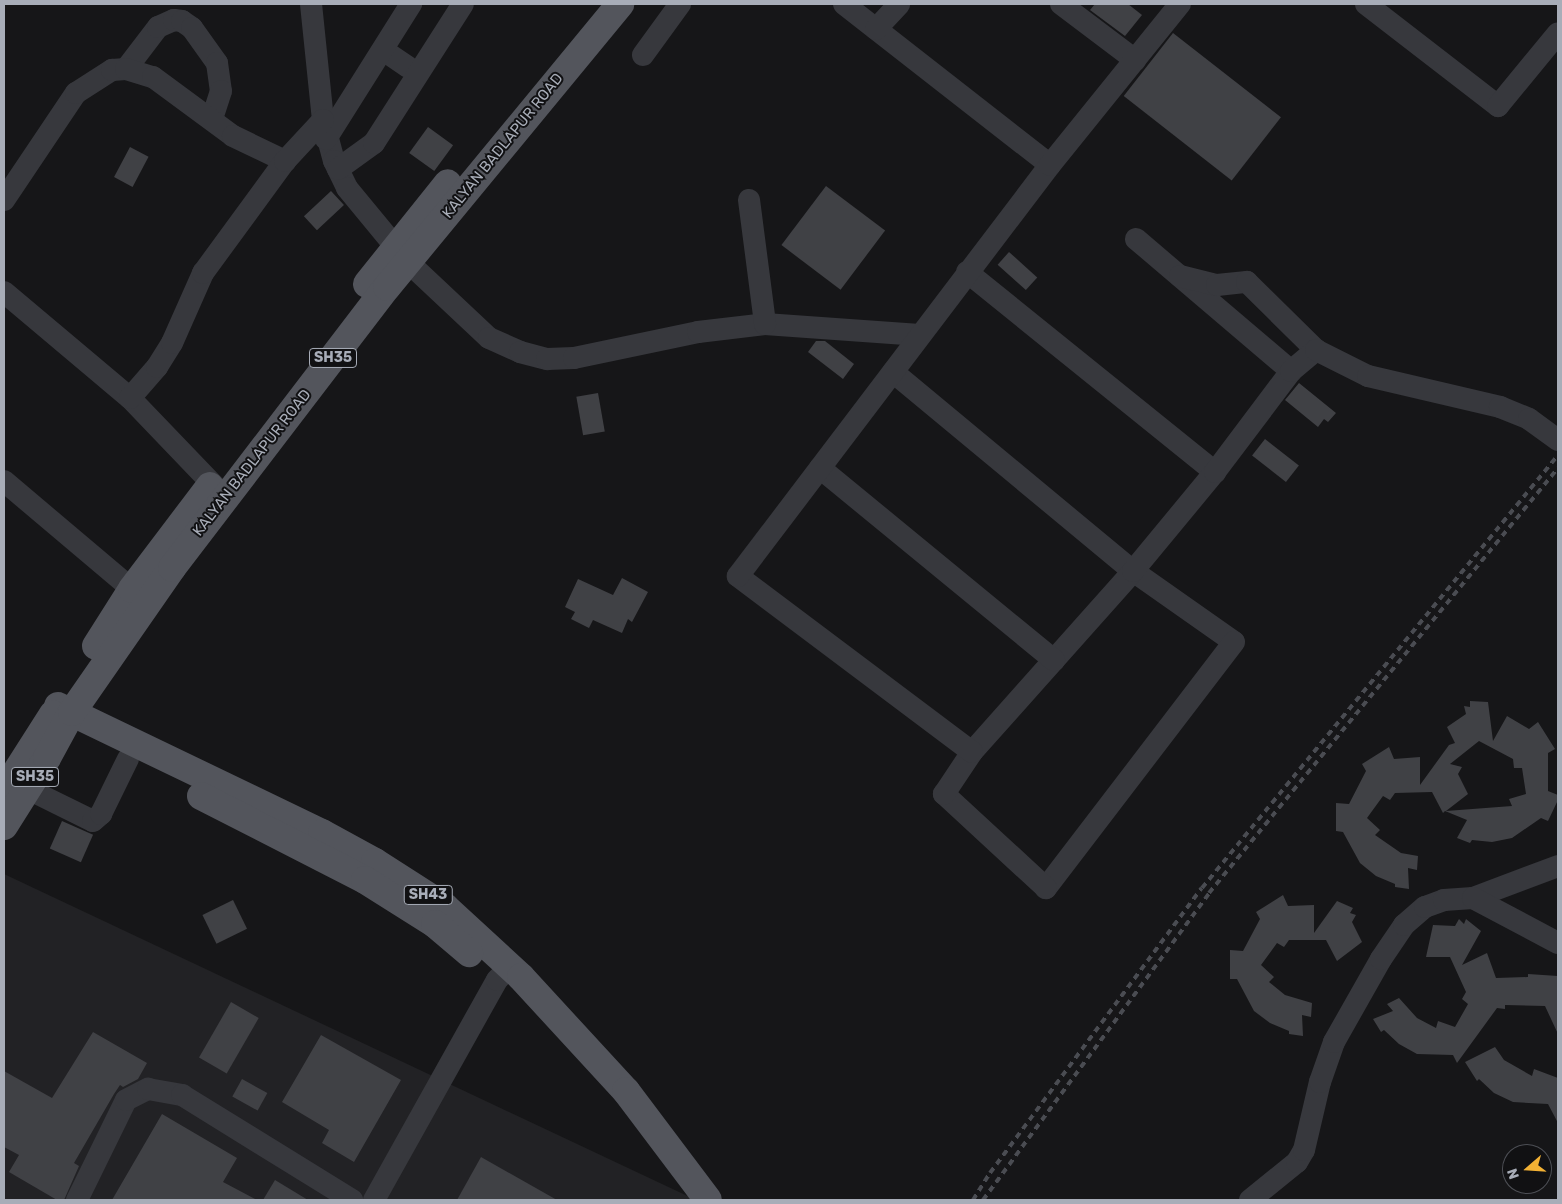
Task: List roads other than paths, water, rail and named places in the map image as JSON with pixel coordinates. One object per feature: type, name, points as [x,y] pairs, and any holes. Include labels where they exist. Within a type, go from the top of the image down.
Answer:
[{"type":"main road","name":"KALYAN BADLAPUR ROAD","points":[[4,826],[16,790],[61,716],[140,596],[219,490],[598,4]]},
{"type":"main road","name":"KALYAN BADLAPUR ROAD","points":[[402,255],[620,4]]},
{"type":"main road","name":"SH43","points":[[61,716],[128,759],[365,880],[434,924],[503,973],[626,1091],[708,1200]]},
{"type":"main road","name":"SH43","points":[[61,716],[375,862],[445,907],[612,1103],[686,1200]]},
{"type":"street","points":[[311,4],[324,130],[338,169],[361,209],[402,255],[489,338],[520,352],[547,359],[574,358],[708,330],[765,324],[920,335]]},
{"type":"street","points":[[130,398],[157,366],[172,343],[203,273],[285,161],[324,130],[383,50],[411,4]]},
{"type":"street","points":[[388,101],[447,4]]},
{"type":"street","points":[[338,169],[374,142],[463,4]]},
{"type":"street","points":[[643,55],[680,4]]},
{"type":"street","points":[[844,4],[1050,165]]},
{"type":"street","points":[[876,29],[899,4]]},
{"type":"street","points":[[1061,4],[1135,60]]},
{"type":"street","points":[[972,752],[738,576],[967,272],[1050,165],[1180,4]]},
{"type":"street","points":[[1366,4],[1498,106],[1558,33]]},
{"type":"street","points":[[126,69],[158,27],[174,20],[182,22],[192,28],[217,63],[221,91],[212,119]]},
{"type":"street","points":[[383,50],[408,67]]},
{"type":"street","points":[[4,200],[76,93],[112,70],[140,71],[170,86],[244,142],[285,161]]},
{"type":"street","points":[[749,200],[765,324]]},
{"type":"street","points":[[1136,239],[1291,371]]},
{"type":"street","points":[[967,272],[1215,472]]},
{"type":"street","points":[[1177,275],[1224,284],[1246,282],[1262,294],[1316,350],[1368,376],[1500,406],[1529,419],[1558,440]]},
{"type":"street","points":[[4,292],[130,398],[219,490]]},
{"type":"street","points":[[893,372],[1133,571],[1234,642],[1046,888],[944,794],[972,752],[1133,571],[1215,472],[1291,371],[1316,350]]},
{"type":"street","points":[[820,468],[1054,660]]},
{"type":"street","points":[[4,481],[140,596]]},
{"type":"street","points":[[16,790],[93,821],[101,814],[128,759]]},
{"type":"street","points":[[1250,1200],[1297,1162],[1304,1150],[1320,1082],[1334,1042],[1376,968],[1404,925],[1425,907],[1444,900],[1473,898],[1558,866]]},
{"type":"street","points":[[1473,898],[1558,943]]},
{"type":"street","points":[[374,1200],[503,973]]},
{"type":"street","points":[[77,1200],[126,1100],[148,1089],[182,1095],[352,1200]]},
{"type":"railway","points":[[973,1200],[990,1173],[1202,888],[1558,455]]},
{"type":"railway","points":[[983,1200],[1209,893],[1558,468]]}]
